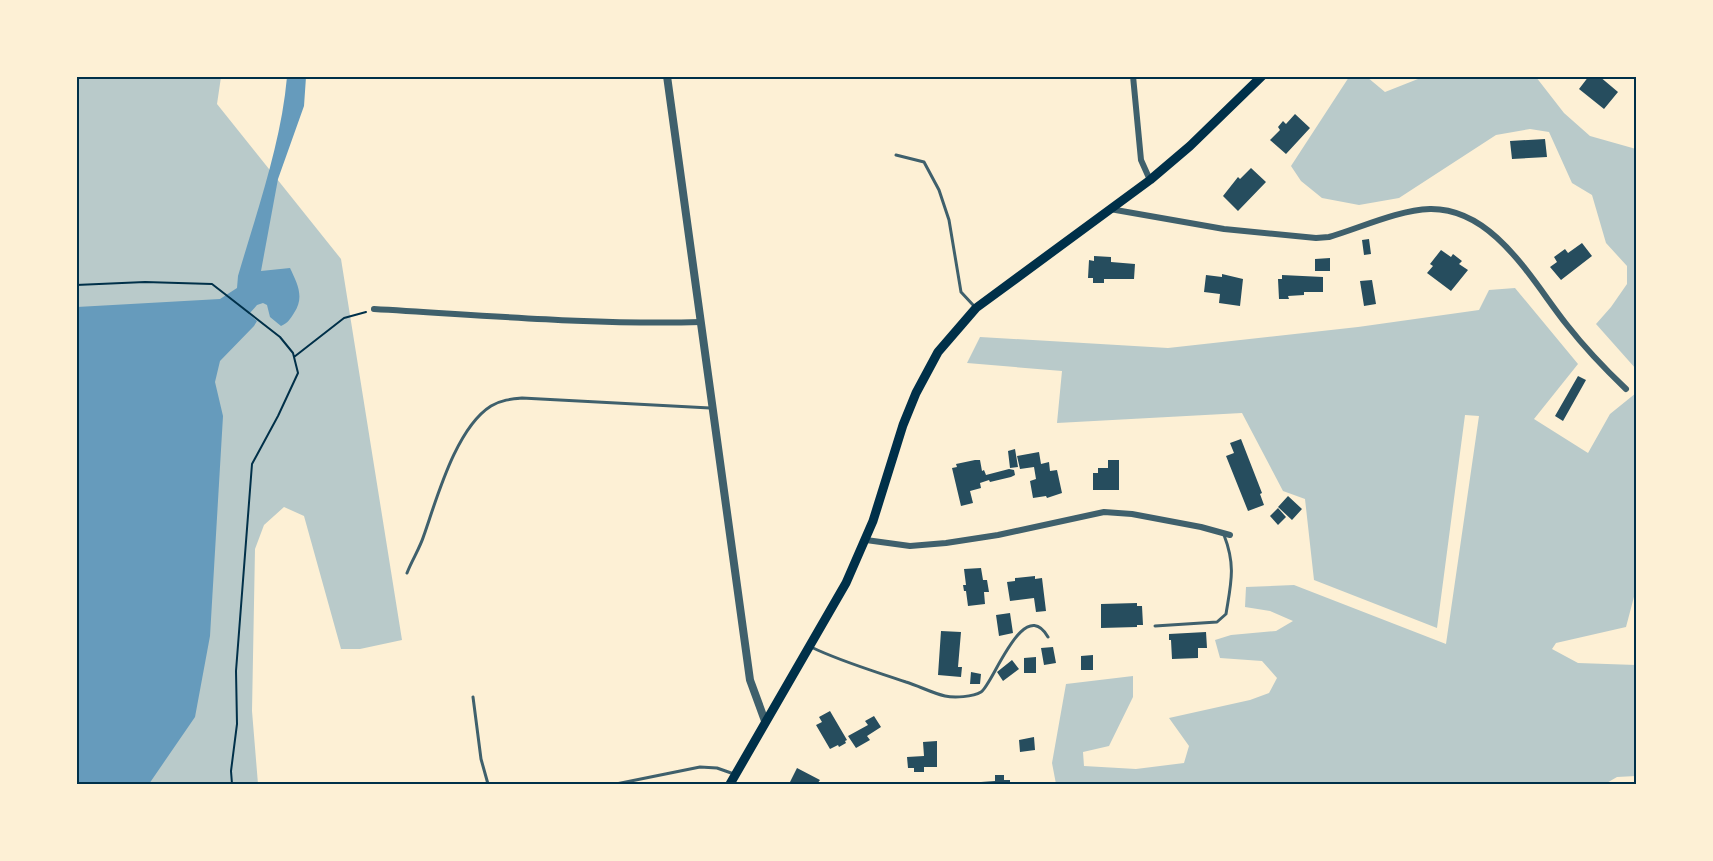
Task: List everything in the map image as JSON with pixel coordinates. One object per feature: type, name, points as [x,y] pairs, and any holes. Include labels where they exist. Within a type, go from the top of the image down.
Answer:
[{"type":"main road","points":[[730,784],[846,583],[866,540],[903,425],[916,393],[938,352],[976,308],[1150,180],[1190,146],[1262,76]]},
{"type":"street","points":[[668,76],[712,408],[740,590],[750,680],[765,721]]},
{"type":"street","points":[[1133,76],[1141,160],[1150,180]]},
{"type":"street","points":[[1110,209],[1224,229],[1316,238],[1329,237],[1419,210],[1440,210],[1463,214],[1493,235],[1512,253],[1583,345],[1626,389]]},
{"type":"street","points":[[374,309],[563,319],[701,322]]},
{"type":"street","points":[[866,540],[910,546],[946,543],[1104,512],[1132,514],[1227,534]]},
{"type":"lane","points":[[896,156],[924,162],[939,190],[949,220],[961,292],[976,308]]},
{"type":"lane","points":[[407,573],[424,536],[447,470],[474,422],[492,405],[504,400],[522,398],[712,408]]},
{"type":"lane","points":[[1155,626],[1217,622],[1226,615],[1232,573],[1232,555],[1227,534]]},
{"type":"lane","points":[[810,647],[866,669],[947,696],[972,695],[982,692],[987,686],[1004,653],[1026,629],[1034,626],[1044,630],[1048,637]]},
{"type":"lane","points":[[473,698],[481,759],[488,784]]},
{"type":"lane","points":[[616,784],[700,767],[717,768],[736,774]]},
{"type":"path","points":[[76,285],[212,284],[280,337],[293,353],[298,373],[252,464],[236,671],[237,724],[231,771],[232,784]]},
{"type":"path","points":[[294,357],[344,318],[374,309]]},
{"type":"shaded area","points":[[76,77],[221,77],[217,104],[341,259],[402,640],[360,649],[341,649],[304,516],[284,507],[264,525],[255,549],[252,711],[258,784],[77,784]]},
{"type":"shaded area","points":[[1349,77],[1367,77],[1385,92],[1423,77],[1536,77],[1564,113],[1590,136],[1636,149],[1636,369],[1596,324],[1627,284],[1627,266],[1606,243],[1592,195],[1572,183],[1549,132],[1530,129],[1496,135],[1399,198],[1359,205],[1322,198],[1301,181],[1291,166]]},
{"type":"shaded area","points":[[1515,288],[1578,364],[1534,419],[1588,453],[1610,414],[1636,393],[1636,592],[1626,627],[1556,643],[1552,649],[1578,663],[1636,665],[1636,776],[1617,777],[1605,784],[1056,784],[1052,763],[1066,684],[1133,676],[1133,697],[1109,746],[1083,752],[1084,766],[1136,769],[1184,763],[1189,746],[1169,718],[1250,700],[1269,693],[1277,678],[1262,661],[1220,658],[1215,640],[1231,635],[1276,631],[1293,621],[1270,611],[1245,607],[1246,587],[1294,585],[1446,644],[1479,416],[1465,415],[1437,628],[1314,580],[1305,499],[1283,491],[1242,413],[1057,423],[1062,371],[967,363],[980,337],[1168,348],[1358,327],[1479,310],[1489,290]]},
{"type":"water","points":[[287,77],[306,77],[304,106],[278,179],[261,271],[290,268],[299,290],[299,301],[290,319],[281,326],[270,317],[267,305],[263,303],[257,305],[249,314],[257,321],[254,326],[220,361],[215,382],[223,416],[210,636],[195,717],[149,784],[77,784],[77,307],[220,299],[237,288],[238,276],[274,152]]},
{"type":"building","points":[[1589,76],[1599,76],[1618,92],[1604,109],[1579,89]]},
{"type":"building","points":[[1295,114],[1310,128],[1286,154],[1270,140],[1280,130],[1278,127],[1283,121],[1286,124]]},
{"type":"building","points":[[1545,139],[1547,157],[1512,159],[1510,141]]},
{"type":"building","points":[[1251,168],[1266,182],[1238,211],[1223,196],[1238,177],[1240,179]]},
{"type":"building","points":[[1369,239],[1371,254],[1364,255],[1362,240]]},
{"type":"building","points":[[1582,243],[1592,256],[1561,280],[1550,267],[1557,262],[1554,257],[1565,249],[1568,253]]},
{"type":"building","points":[[1441,250],[1451,257],[1453,254],[1462,261],[1459,264],[1468,270],[1451,291],[1427,273],[1433,266],[1430,264]]},
{"type":"building","points":[[1094,256],[1111,257],[1111,262],[1135,264],[1134,279],[1104,279],[1104,283],[1093,283],[1093,278],[1088,278],[1089,260],[1094,261]]},
{"type":"building","points":[[1330,258],[1330,271],[1315,271],[1315,259]]},
{"type":"building","points":[[1222,274],[1243,279],[1240,306],[1219,303],[1220,294],[1204,292],[1206,275],[1222,277]]},
{"type":"building","points":[[1282,275],[1323,277],[1323,292],[1304,292],[1304,295],[1279,299],[1278,279],[1282,279]]},
{"type":"building","points":[[1372,280],[1376,304],[1364,306],[1360,281]]},
{"type":"building","points":[[1578,376],[1586,380],[1563,421],[1555,416]]},
{"type":"building","points":[[1241,439],[1262,493],[1260,494],[1264,505],[1248,511],[1226,456],[1234,453],[1230,443]]},
{"type":"building","points":[[1015,449],[1018,467],[1010,468],[1008,451]]},
{"type":"building","points":[[1039,452],[1041,464],[1049,462],[1050,471],[1057,470],[1062,493],[1047,498],[1046,496],[1033,498],[1030,481],[1036,479],[1034,467],[1020,469],[1017,456]]},
{"type":"building","points":[[980,460],[982,471],[984,470],[986,475],[1009,469],[1014,470],[1015,475],[980,483],[981,488],[970,491],[973,503],[961,506],[952,468],[957,467],[956,464]]},
{"type":"building","points":[[1108,460],[1119,460],[1119,490],[1093,490],[1093,473],[1098,473],[1098,468],[1108,468]]},
{"type":"building","points":[[1288,496],[1302,509],[1292,520],[1278,507]]},
{"type":"building","points":[[1278,508],[1286,517],[1278,525],[1270,516]]},
{"type":"building","points":[[981,568],[983,580],[987,580],[989,592],[984,592],[985,604],[968,606],[963,585],[966,585],[964,569]]},
{"type":"building","points":[[1035,576],[1035,579],[1042,578],[1046,611],[1036,612],[1034,598],[1010,601],[1007,582],[1015,581],[1015,578]]},
{"type":"building","points":[[1137,603],[1137,606],[1142,606],[1143,625],[1101,628],[1101,604]]},
{"type":"building","points":[[1010,613],[1013,633],[999,636],[996,615]]},
{"type":"building","points":[[941,631],[961,632],[958,667],[962,667],[961,677],[938,675]]},
{"type":"building","points":[[1206,632],[1207,648],[1198,648],[1198,658],[1172,659],[1169,634]]},
{"type":"building","points":[[1053,647],[1056,663],[1044,665],[1041,648]]},
{"type":"building","points":[[1093,655],[1093,670],[1081,670],[1081,656]]},
{"type":"building","points":[[1036,657],[1036,673],[1024,673],[1024,658]]},
{"type":"building","points":[[1012,660],[1019,669],[1003,681],[997,672]]},
{"type":"building","points":[[971,672],[981,674],[980,684],[970,684]]},
{"type":"building","points":[[830,711],[847,740],[839,747],[838,745],[830,749],[816,725],[822,722],[819,717]]},
{"type":"building","points":[[874,716],[881,727],[867,736],[870,740],[856,748],[848,736],[868,725],[865,721]]},
{"type":"building","points":[[1034,737],[1035,750],[1020,752],[1019,740]]},
{"type":"building","points":[[937,741],[937,767],[924,767],[924,772],[914,772],[914,768],[908,768],[907,757],[924,756],[923,742]]},
{"type":"building","points":[[797,768],[820,780],[817,784],[789,784]]},
{"type":"building","points":[[995,775],[1004,775],[1004,780],[1010,780],[1010,784],[981,784],[981,782],[995,781]]}]
